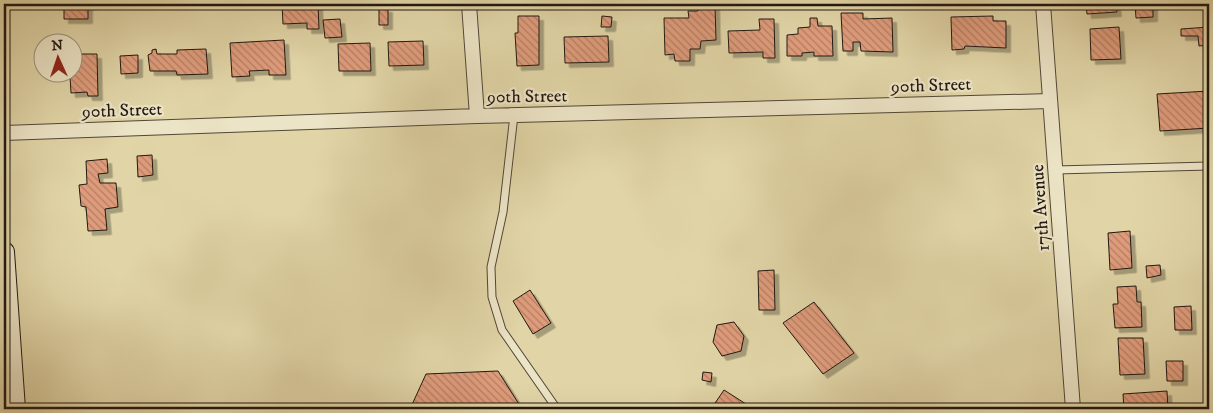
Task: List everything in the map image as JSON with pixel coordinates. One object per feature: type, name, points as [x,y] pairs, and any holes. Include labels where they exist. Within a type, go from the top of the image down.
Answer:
[{"type":"street","points":[[469,4],[477,116]]},
{"type":"street","name":"17th Avenue","points":[[1043,4],[1073,409]]},
{"type":"street","name":"90th Street","points":[[4,133],[477,116],[1050,101]]},
{"type":"street","points":[[4,252],[15,409]]},
{"type":"lane","points":[[514,115],[503,212],[491,267],[492,297],[502,330],[556,409]]},
{"type":"lane","points":[[1056,170],[1209,166]]},
{"type":"building","points":[[64,4],[94,5],[88,5],[88,19],[64,19]]},
{"type":"building","points":[[282,4],[318,4],[319,29],[307,29],[307,23],[283,24]]},
{"type":"building","points":[[1086,4],[1116,4],[1117,12],[1087,14]]},
{"type":"building","points":[[1135,4],[1153,4],[1153,17],[1136,18]]},
{"type":"building","points":[[698,5],[715,5],[716,40],[701,41],[700,49],[690,49],[690,61],[675,61],[674,54],[665,55],[664,18],[689,18],[688,11],[698,11]]},
{"type":"building","points":[[379,8],[388,8],[388,25],[379,25]]},
{"type":"building","points":[[841,13],[863,13],[863,19],[892,18],[893,52],[861,51],[860,42],[853,42],[853,51],[843,51]]},
{"type":"building","points":[[518,16],[539,16],[539,65],[517,66],[515,33],[518,33]]},
{"type":"building","points":[[602,16],[612,17],[611,27],[601,27]]},
{"type":"building","points":[[993,16],[993,21],[1006,21],[1006,48],[965,46],[964,49],[952,50],[951,17]]},
{"type":"building","points":[[810,18],[817,18],[818,26],[832,26],[833,56],[814,56],[814,52],[802,53],[802,56],[787,56],[787,35],[798,34],[798,28],[810,27]]},
{"type":"building","points":[[340,19],[342,37],[325,38],[323,20]]},
{"type":"building","points":[[759,19],[774,19],[775,58],[763,58],[763,52],[729,53],[728,31],[760,30]]},
{"type":"building","points":[[1119,27],[1121,59],[1091,60],[1090,29]]},
{"type":"building","points":[[1209,27],[1209,45],[1199,46],[1198,36],[1181,36],[1181,29]]},
{"type":"building","points":[[608,36],[609,62],[565,63],[564,37]]},
{"type":"building","points":[[284,40],[286,75],[269,75],[269,70],[249,71],[250,76],[232,77],[230,43]]},
{"type":"building","points":[[423,41],[424,65],[389,66],[388,42]]},
{"type":"building","points":[[370,43],[371,71],[339,71],[338,44]]},
{"type":"building","points":[[156,49],[157,54],[177,54],[177,50],[206,49],[208,74],[177,75],[176,71],[150,71],[148,55],[152,53],[152,50]]},
{"type":"building","points":[[82,54],[97,54],[98,96],[88,96],[87,92],[71,93],[70,82],[82,82]]},
{"type":"building","points":[[138,55],[138,73],[121,74],[120,56]]},
{"type":"building","points":[[1209,91],[1209,128],[1160,131],[1157,94]]},
{"type":"building","points":[[152,155],[153,175],[138,177],[137,156]]},
{"type":"building","points":[[107,159],[108,173],[98,174],[100,183],[116,183],[118,207],[105,209],[107,230],[88,231],[86,207],[81,206],[79,185],[87,184],[86,161]]},
{"type":"building","points":[[1130,231],[1132,268],[1110,270],[1108,233]]},
{"type":"building","points":[[1160,265],[1161,275],[1147,278],[1146,266]]},
{"type":"building","points":[[774,270],[775,310],[759,310],[758,271]]},
{"type":"building","points":[[1136,286],[1137,302],[1141,302],[1142,327],[1115,328],[1113,304],[1118,304],[1117,287]]},
{"type":"building","points":[[530,290],[551,323],[533,334],[513,301]]},
{"type":"building","points":[[814,302],[854,353],[823,374],[783,323]]},
{"type":"building","points":[[1191,306],[1192,330],[1175,330],[1174,307]]},
{"type":"building","points":[[734,322],[744,336],[741,351],[722,356],[713,342],[717,325]]},
{"type":"building","points":[[1118,338],[1143,338],[1145,374],[1120,375]]},
{"type":"building","points":[[1166,361],[1183,361],[1183,381],[1167,381]]},
{"type":"building","points":[[498,371],[522,409],[410,409],[426,374]]},
{"type":"building","points":[[703,372],[712,373],[711,382],[702,380]]},
{"type":"building","points":[[724,390],[746,404],[743,409],[711,409]]},
{"type":"building","points":[[1167,391],[1168,409],[1124,409],[1123,394]]}]
